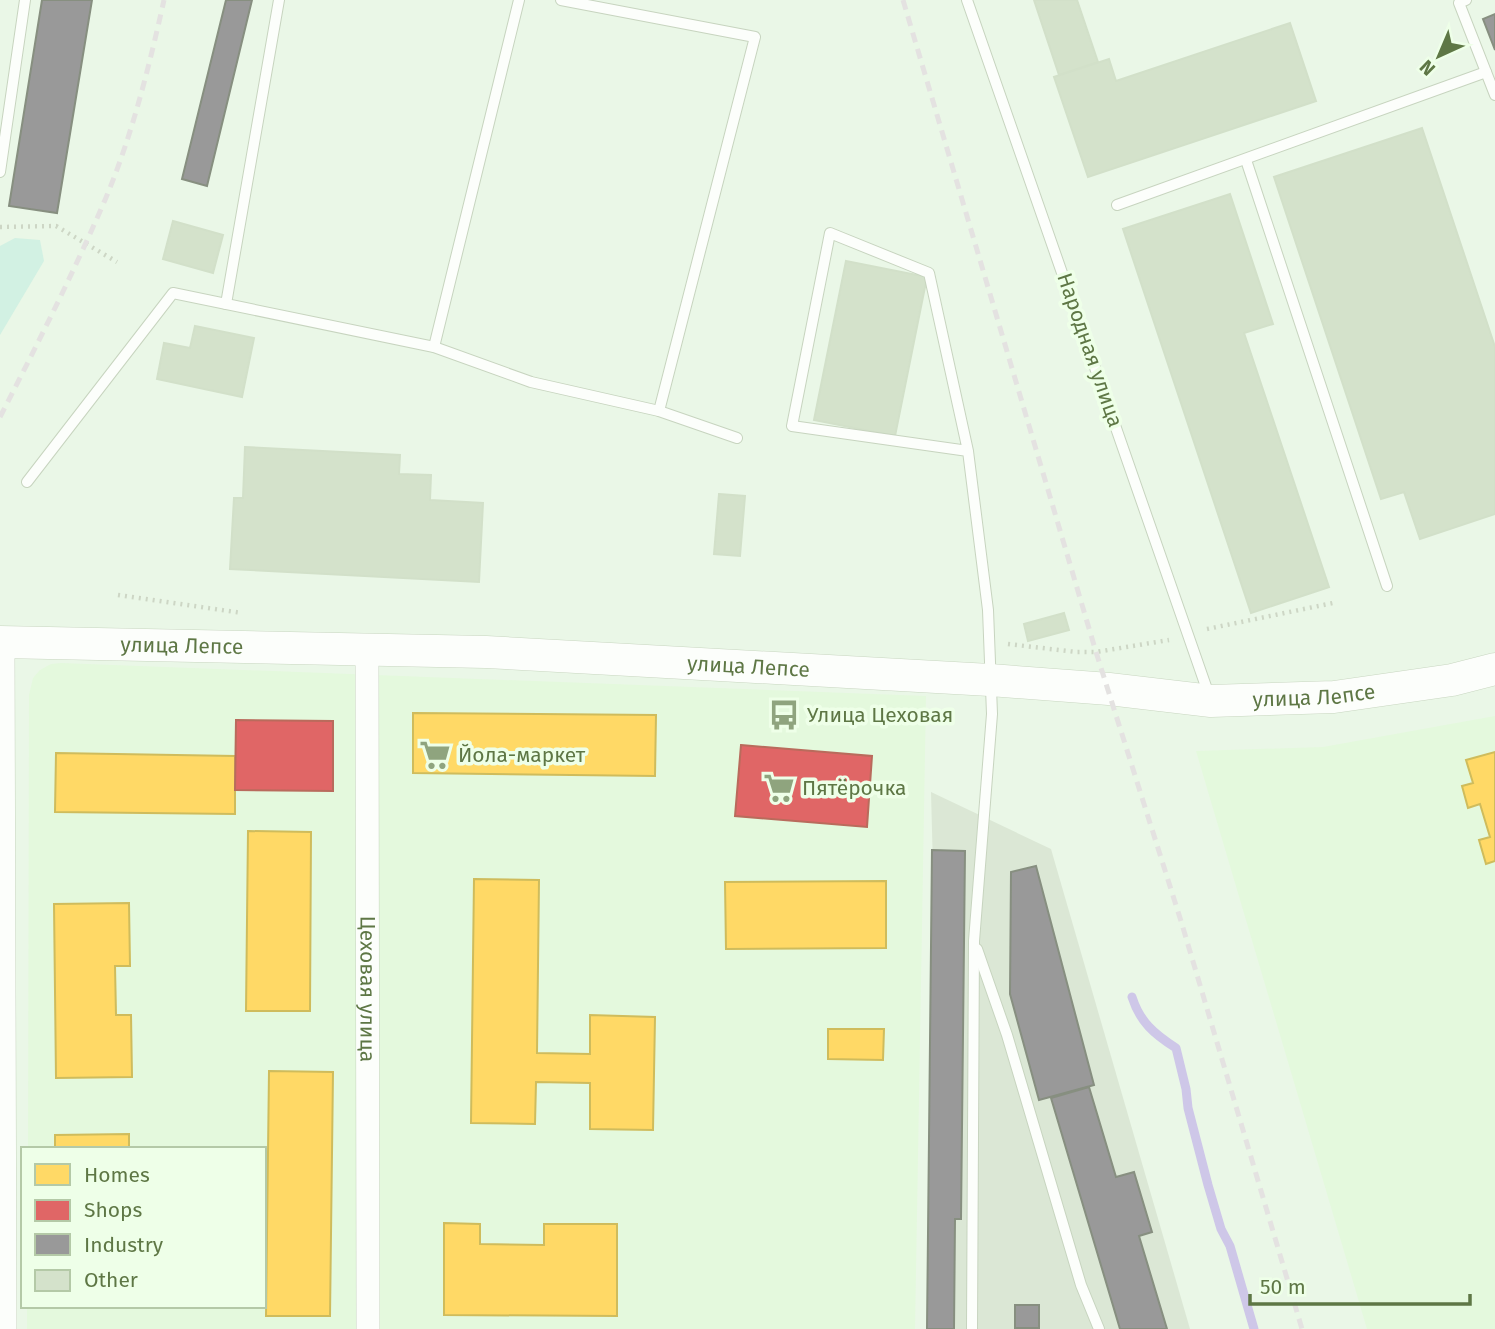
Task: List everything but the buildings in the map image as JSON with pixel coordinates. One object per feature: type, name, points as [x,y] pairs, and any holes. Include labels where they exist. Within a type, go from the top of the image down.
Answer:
[{"type":"main road","name":"улица Лепсе","points":[[1,642],[486,652],[990,680],[1109,689],[1211,701],[1334,697],[1452,680],[1495,669]]},
{"type":"street","points":[[1,642],[5,1329]]},
{"type":"street","name":"Цеховая улица","points":[[368,648],[368,1329]]},
{"type":"lane","points":[[0,172],[24,0]]},
{"type":"lane","points":[[226,304],[279,0]]},
{"type":"lane","points":[[434,347],[519,0]]},
{"type":"lane","points":[[561,0],[755,37],[659,411]]},
{"type":"lane","name":"Народная улица","points":[[967,0],[1211,701]]},
{"type":"lane","points":[[1466,0],[1459,3],[1495,95]]},
{"type":"lane","points":[[1117,205],[1486,72]]},
{"type":"lane","points":[[1247,160],[1387,586]]},
{"type":"lane","points":[[968,451],[792,426],[830,233],[929,273],[968,451],[985,582],[992,714],[974,941],[972,1329]]},
{"type":"lane","points":[[27,482],[173,293],[434,347],[531,382],[659,411],[737,438]]},
{"type":"lane","points":[[974,941],[1007,1035],[1081,1285],[1099,1329]]},
{"type":"path","points":[[0,227],[56,226],[117,262]]},
{"type":"path","points":[[118,595],[243,613]]},
{"type":"path","points":[[990,642],[1046,650],[1086,652],[1178,638],[1189,633],[1333,603]]},
{"type":"shaded area","points":[[15,238],[40,240],[44,261],[0,335],[0,246]]},
{"type":"shaded area","points":[[51,664],[926,696],[915,1329],[27,1329],[27,1308],[266,1308],[266,1147],[28,1147],[29,695],[33,678]]},
{"type":"shaded area","points":[[1495,716],[1495,1329],[1367,1329],[1196,751],[1323,747]]},
{"type":"shaded area","points":[[931,792],[1051,849],[1190,1329],[945,1329]]},
{"type":"waterway","points":[[1132,997],[1139,1014],[1149,1027],[1176,1048],[1208,1185],[1221,1229],[1230,1246],[1254,1329]]},
{"type":"railway","points":[[0,417],[93,228],[115,176],[139,101],[164,0]]},
{"type":"railway","points":[[903,0],[1096,652],[1181,921],[1302,1329]]},
{"type":"place","name":"Улица Цеховая","points":[[784,715]]},
{"type":"place","name":"Йола-маркет","points":[[435,755]]},
{"type":"place","name":"Пятёрочка","points":[[779,788]]}]
